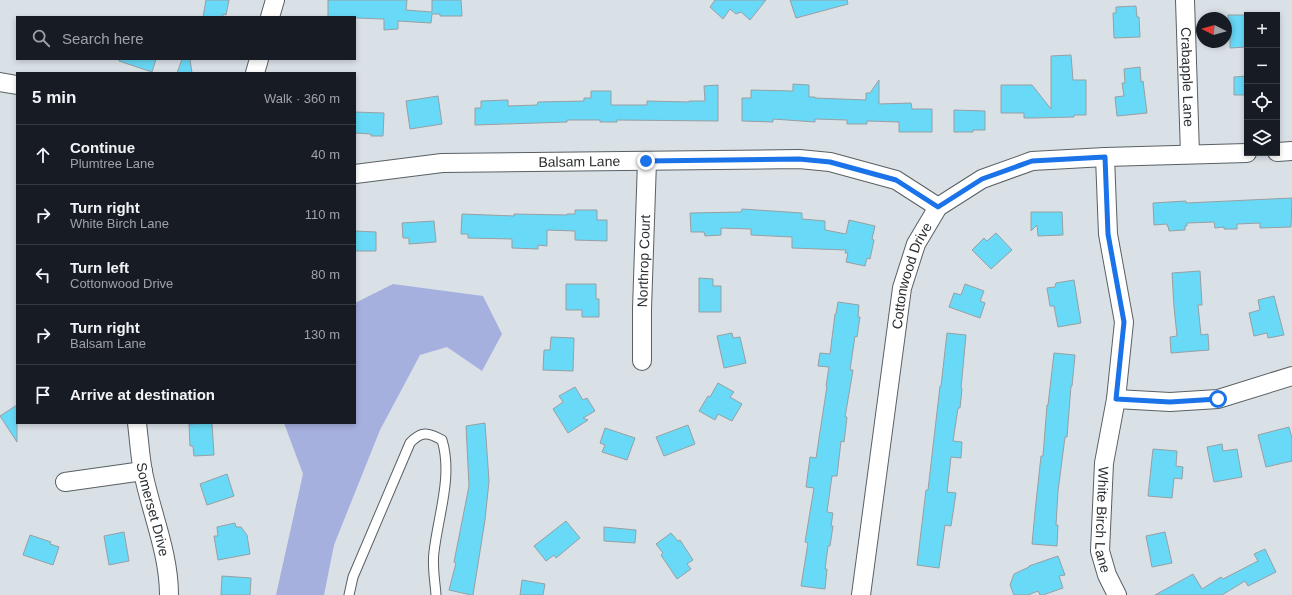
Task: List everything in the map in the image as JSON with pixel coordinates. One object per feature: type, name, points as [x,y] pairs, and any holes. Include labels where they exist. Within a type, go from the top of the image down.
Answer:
[{"type":"street","points":[[270,16],[275,0]]},
{"type":"street","name":"Crabapple Lane","points":[[1185,0],[1190,154]]},
{"type":"street","points":[[255,72],[259,60]]},
{"type":"street","points":[[0,82],[16,85]]},
{"type":"street","points":[[1280,152],[1292,151]]},
{"type":"street","name":"Cottonwood Drive","points":[[861,595],[902,288],[916,244],[938,207],[982,179],[1032,161],[1105,157],[1244,153]]},
{"type":"street","name":"White Birch Lane","points":[[1105,157],[1108,234],[1124,322],[1116,399],[1104,463],[1100,551],[1107,575],[1117,595]]},
{"type":"street","name":"Balsam Lane","points":[[356,174],[442,163],[799,159],[830,162],[896,180],[938,207]]},
{"type":"street","name":"Northrop Court","points":[[642,361],[646,161]]},
{"type":"street","points":[[1116,399],[1170,402],[1218,399],[1292,376]]},
{"type":"street","name":"Somerset Drive","points":[[137,424],[143,471],[165,557],[169,595]]},
{"type":"street","points":[[65,482],[143,471]]},
{"type":"lane","points":[[349,595],[353,577],[410,443],[416,436],[428,434],[442,440],[445,450],[446,463],[443,497],[433,553],[436,595]]},
{"type":"shaded area","points":[[393,284],[483,296],[502,334],[482,371],[447,347],[420,355],[380,430],[334,545],[324,595],[276,595],[303,474],[284,424],[356,424],[356,302]]},
{"type":"building","points":[[206,0],[229,0],[226,15],[203,16]]},
{"type":"building","points":[[328,0],[407,0],[406,10],[432,12],[432,0],[461,0],[462,16],[440,16],[440,14],[432,14],[431,23],[398,21],[398,29],[384,30],[384,19],[356,18],[356,16],[328,16]]},
{"type":"building","points":[[715,0],[766,0],[750,20],[741,12],[736,14],[730,9],[723,19],[710,7]]},
{"type":"building","points":[[790,0],[847,0],[848,4],[796,18]]},
{"type":"building","points":[[1136,6],[1137,17],[1139,17],[1140,37],[1114,38],[1113,13],[1116,13],[1116,7]]},
{"type":"building","points":[[1232,15],[1244,15],[1244,47],[1232,48]]},
{"type":"building","points":[[1071,55],[1073,80],[1086,80],[1086,115],[1074,115],[1074,117],[1024,118],[1024,113],[1001,113],[1001,85],[1032,85],[1051,109],[1051,56]]},
{"type":"building","points":[[119,60],[156,60],[152,72]]},
{"type":"building","points":[[182,60],[190,60],[192,72],[177,72]]},
{"type":"building","points":[[1140,67],[1141,82],[1143,81],[1147,113],[1117,116],[1115,97],[1124,96],[1122,83],[1125,83],[1124,69]]},
{"type":"building","points":[[1244,76],[1244,95],[1234,95],[1234,77]]},
{"type":"building","points":[[879,80],[879,104],[911,103],[912,109],[932,109],[932,132],[899,132],[899,122],[867,121],[867,124],[847,124],[847,120],[815,119],[815,122],[773,119],[773,122],[742,121],[742,98],[751,98],[751,90],[793,91],[793,84],[809,85],[809,97],[866,100],[866,93],[870,93]]},
{"type":"building","points":[[718,85],[718,121],[617,120],[617,122],[600,122],[600,120],[567,120],[567,122],[475,125],[475,108],[481,108],[481,101],[508,100],[508,106],[537,105],[538,102],[584,101],[584,98],[591,98],[591,91],[611,91],[611,105],[647,105],[647,101],[705,101],[704,86]]},
{"type":"building","points":[[438,96],[442,124],[410,129],[406,101]]},
{"type":"building","points":[[954,110],[985,111],[985,130],[973,130],[973,132],[954,132]]},
{"type":"building","points":[[356,112],[384,113],[383,136],[371,136],[371,134],[356,133]]},
{"type":"building","points":[[1292,198],[1291,227],[1260,228],[1260,223],[1237,224],[1237,229],[1224,229],[1224,227],[1215,228],[1214,222],[1187,223],[1185,230],[1169,231],[1167,224],[1154,225],[1153,203]]},
{"type":"building","points":[[742,209],[802,213],[802,219],[825,221],[825,230],[846,234],[849,220],[875,226],[870,259],[867,258],[865,266],[846,262],[848,253],[845,253],[846,250],[792,248],[792,237],[751,235],[751,229],[721,228],[721,235],[705,236],[704,232],[691,232],[690,213],[741,212]]},
{"type":"building","points":[[575,210],[597,210],[597,220],[607,220],[607,241],[575,240],[575,231],[547,230],[547,246],[538,245],[538,249],[512,248],[512,239],[468,238],[468,234],[461,234],[462,214],[514,216],[514,214],[567,215],[575,214]]},
{"type":"building","points":[[1031,212],[1062,212],[1063,235],[1038,236],[1037,225],[1031,231]]},
{"type":"building","points":[[434,221],[436,242],[409,244],[409,238],[403,238],[402,223]]},
{"type":"building","points":[[356,231],[376,232],[376,251],[356,251]]},
{"type":"building","points":[[996,233],[1012,250],[991,269],[972,250],[984,238],[987,241]]},
{"type":"building","points":[[1200,271],[1202,305],[1198,305],[1201,335],[1208,334],[1209,350],[1171,353],[1170,337],[1177,336],[1172,273]]},
{"type":"building","points":[[699,278],[713,279],[713,286],[721,286],[721,312],[699,312]]},
{"type":"building","points":[[1074,280],[1081,323],[1058,327],[1054,306],[1050,306],[1047,288],[1055,287],[1056,283]]},
{"type":"building","points":[[566,284],[596,284],[596,299],[599,299],[599,317],[582,317],[582,310],[566,310]]},
{"type":"building","points":[[965,284],[984,291],[980,301],[985,303],[980,318],[949,307],[954,293],[961,295]]},
{"type":"building","points":[[1274,296],[1284,335],[1268,338],[1267,333],[1254,336],[1249,313],[1260,310],[1258,300]]},
{"type":"building","points":[[838,302],[859,305],[858,317],[860,317],[857,337],[855,336],[850,370],[853,370],[845,417],[847,417],[844,442],[841,441],[837,476],[832,476],[827,512],[833,513],[831,526],[833,526],[830,546],[828,546],[825,569],[827,569],[825,589],[801,586],[808,543],[805,542],[814,488],[806,487],[810,457],[816,458],[829,367],[818,366],[820,353],[830,354]]},
{"type":"building","points":[[732,333],[733,338],[740,337],[746,363],[724,368],[717,336]]},
{"type":"building","points":[[947,333],[966,335],[960,408],[958,408],[953,441],[962,442],[961,458],[951,457],[947,492],[956,493],[951,526],[945,525],[939,568],[917,565],[926,490],[928,490]]},
{"type":"building","points":[[551,337],[574,338],[573,371],[543,370],[544,350],[550,350]]},
{"type":"building","points":[[1054,353],[1075,355],[1067,437],[1065,437],[1058,491],[1056,525],[1058,525],[1057,546],[1032,544]]},
{"type":"building","points":[[718,383],[734,392],[730,397],[742,404],[732,421],[718,414],[715,420],[699,411],[708,396],[710,397]]},
{"type":"building","points":[[575,387],[583,400],[587,398],[595,411],[583,418],[588,420],[568,433],[553,409],[563,402],[559,396]]},
{"type":"building","points":[[16,406],[17,442],[0,416]]},
{"type":"building","points":[[485,423],[489,481],[485,520],[473,595],[471,595],[449,590],[456,563],[454,562],[469,486],[466,426]]},
{"type":"building","points":[[189,424],[212,424],[214,455],[194,456],[193,446],[190,446]]},
{"type":"building","points":[[688,425],[695,444],[664,456],[656,437]]},
{"type":"building","points":[[1289,427],[1292,438],[1292,461],[1266,467],[1258,435]]},
{"type":"building","points":[[605,428],[635,438],[627,460],[602,452],[605,445],[600,443]]},
{"type":"building","points":[[1222,444],[1223,451],[1237,449],[1242,477],[1214,482],[1207,447]]},
{"type":"building","points":[[1153,449],[1177,451],[1176,466],[1183,467],[1182,479],[1174,478],[1172,498],[1148,496]]},
{"type":"building","points":[[227,474],[234,496],[207,505],[200,484]]},
{"type":"building","points":[[566,521],[580,538],[556,558],[554,555],[546,561],[534,546]]},
{"type":"building","points":[[235,523],[236,527],[241,527],[247,535],[250,554],[218,560],[214,536],[218,536],[217,527]]},
{"type":"building","points":[[604,527],[636,530],[635,543],[604,541]]},
{"type":"building","points":[[124,532],[129,561],[109,565],[104,536]]},
{"type":"building","points":[[1165,532],[1172,563],[1152,567],[1146,536]]},
{"type":"building","points":[[671,533],[678,541],[680,540],[693,560],[687,564],[691,569],[677,579],[661,555],[663,553],[656,544]]},
{"type":"building","points":[[30,535],[51,542],[50,544],[59,547],[53,565],[23,555]]},
{"type":"building","points":[[1265,549],[1276,572],[1248,586],[1245,581],[1222,595],[1155,595],[1193,574],[1202,589],[1221,577],[1223,579],[1258,561],[1254,554]]},
{"type":"building","points":[[1058,556],[1065,575],[1059,576],[1063,588],[1043,595],[1040,595],[1038,591],[1028,595],[1014,595],[1010,585],[1014,574],[1029,566]]},
{"type":"building","points":[[222,576],[251,578],[250,595],[221,595]]},
{"type":"building","points":[[522,580],[545,584],[543,595],[520,595]]},
{"type":"route","points":[[646,161],[799,159],[830,162],[896,180],[938,207],[982,179],[1032,161],[1105,157],[1108,234],[1124,322],[1116,399],[1170,402],[1218,399]]}]
